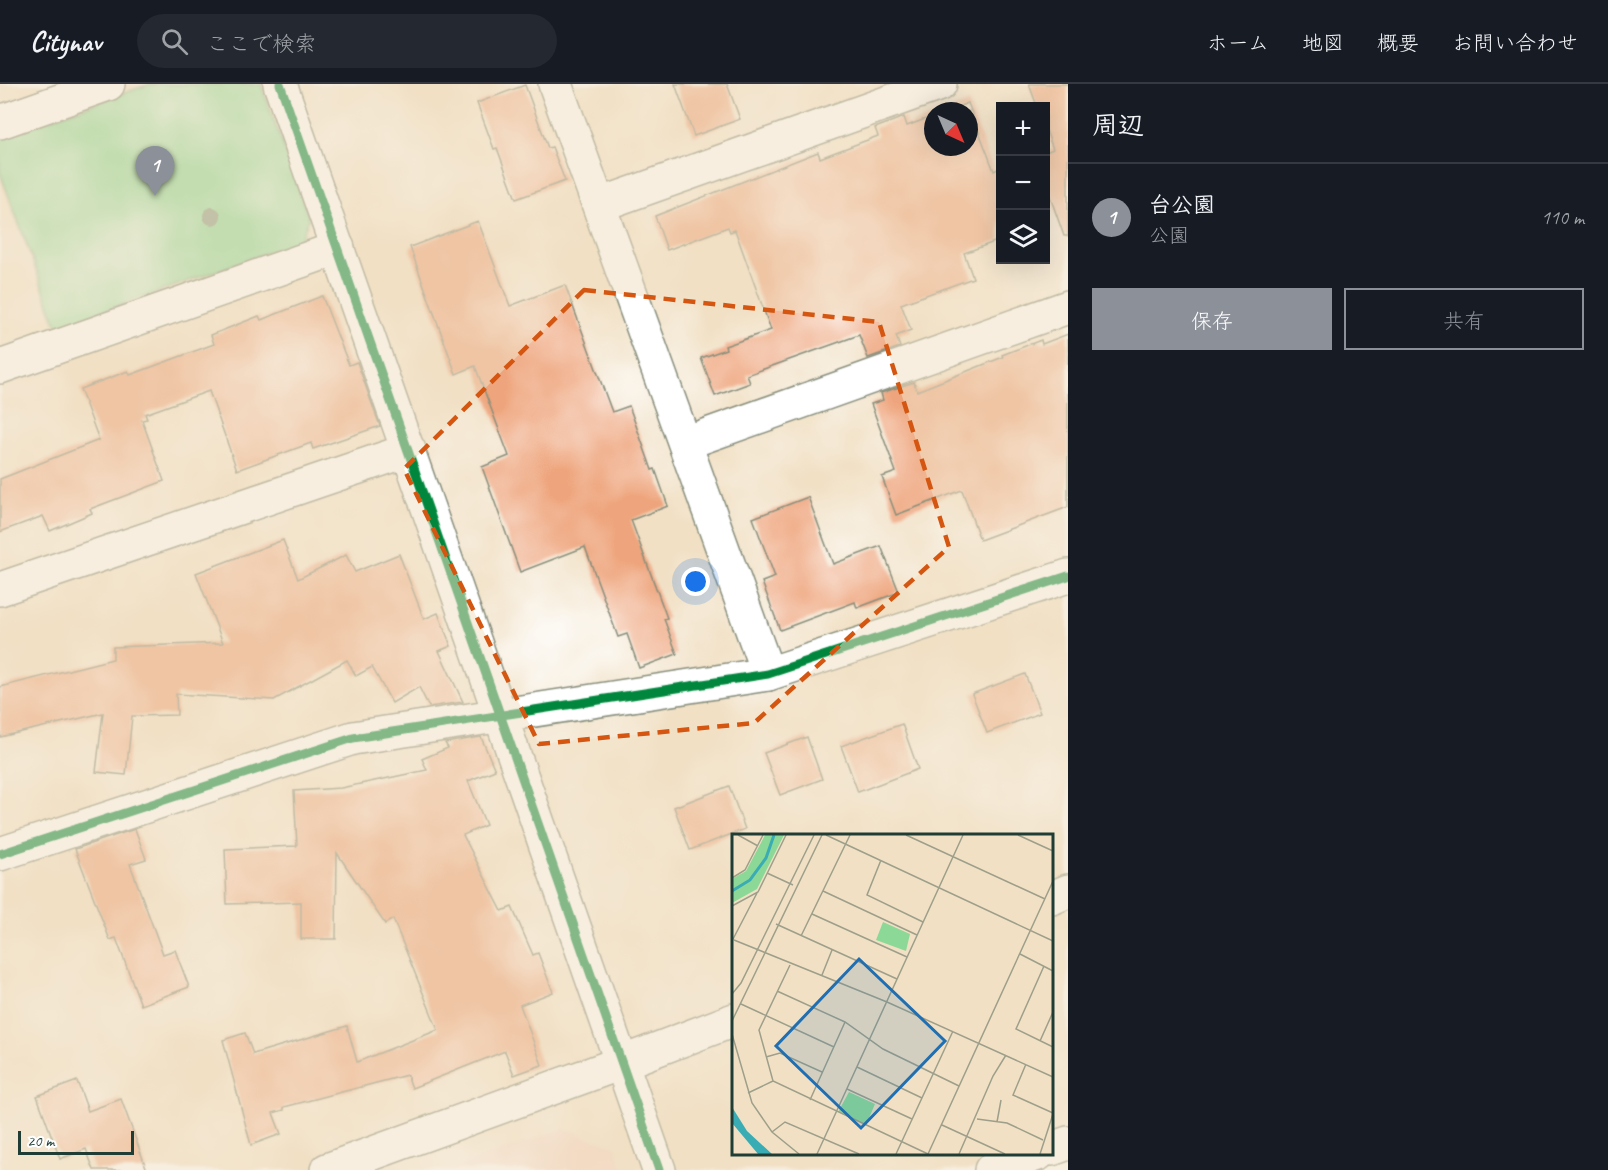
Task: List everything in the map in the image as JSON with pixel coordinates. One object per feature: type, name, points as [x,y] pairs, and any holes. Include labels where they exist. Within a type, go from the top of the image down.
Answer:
[{"type":"street","points":[[0,122],[108,84]]},
{"type":"street","points":[[280,84],[659,1170]]},
{"type":"street","points":[[555,84],[768,674]]},
{"type":"street","points":[[599,205],[940,84]]},
{"type":"street","points":[[0,367],[338,248]]},
{"type":"street","points":[[685,443],[1068,307]]},
{"type":"street","points":[[0,589],[408,450]]},
{"type":"street","points":[[0,854],[353,738],[768,674],[1068,576]]},
{"type":"street","points":[[1053,898],[1068,891]]},
{"type":"street","points":[[327,1170],[732,1021]]},
{"type":"street","points":[[1053,1149],[1068,1143]]},
{"type":"street","points":[[991,1170],[1035,1155]]},
{"type":"highlighted area","points":[[584,290],[879,322],[949,547],[754,723],[539,744],[404,469]]},
{"type":"shaded area","points":[[564,1128],[616,1147],[623,1170],[447,1170]]},
{"type":"green space","points":[[150,84],[261,84],[309,218],[300,241],[58,328],[0,173],[0,136]]},
{"type":"building","points":[[675,84],[727,84],[740,119],[694,136]]},
{"type":"building","points":[[1029,84],[1068,84],[1068,236],[1064,236],[1050,196],[1050,150],[1053,149],[1050,141],[1050,102],[1036,102]]},
{"type":"building","points":[[525,85],[548,148],[552,147],[565,181],[516,199],[477,103]]},
{"type":"building","points":[[904,117],[907,126],[924,119],[924,156],[978,156],[978,129],[994,171],[996,170],[996,241],[964,253],[973,278],[901,304],[911,330],[896,336],[900,347],[868,358],[859,335],[747,375],[750,383],[715,396],[701,358],[726,349],[725,346],[771,330],[735,230],[730,232],[728,227],[667,250],[655,216],[818,152],[820,158],[878,136],[875,128]]},
{"type":"building","points":[[478,221],[510,306],[565,285],[612,412],[629,406],[652,470],[655,469],[668,506],[631,520],[667,618],[664,619],[677,654],[639,668],[627,634],[618,637],[585,547],[520,572],[482,467],[509,456],[475,366],[456,374],[410,247]]},
{"type":"building","points":[[322,296],[349,365],[357,362],[380,426],[313,449],[311,443],[237,470],[209,391],[145,414],[147,419],[142,420],[164,481],[90,509],[92,513],[50,531],[43,516],[0,532],[0,479],[99,440],[80,389],[128,371],[130,375],[214,344],[211,335],[259,316],[261,320]]},
{"type":"building","points":[[1068,334],[1068,507],[980,540],[962,490],[896,515],[882,477],[896,472],[871,404],[883,400],[881,393],[914,382],[917,391],[1041,340],[1042,344]]},
{"type":"building","points":[[808,497],[833,564],[881,546],[899,592],[857,608],[855,602],[780,630],[762,582],[775,577],[753,518]]},
{"type":"building","points":[[283,540],[298,579],[346,555],[355,572],[399,554],[424,619],[438,613],[451,646],[439,651],[463,702],[429,707],[419,687],[392,703],[372,667],[356,676],[347,660],[274,700],[176,694],[177,715],[132,716],[126,775],[96,772],[103,713],[0,737],[0,687],[113,659],[113,647],[223,643],[196,573]]},
{"type":"building","points":[[1025,674],[1040,713],[987,733],[972,694]]},
{"type":"building","points":[[902,724],[918,769],[858,792],[841,746]]},
{"type":"building","points":[[481,737],[495,770],[468,781],[486,825],[463,835],[502,911],[512,907],[533,955],[538,953],[553,992],[520,1005],[542,1065],[514,1075],[505,1051],[412,1088],[407,1075],[284,1107],[284,1110],[273,1113],[281,1134],[251,1145],[223,1040],[245,1033],[253,1054],[347,1026],[357,1062],[438,1030],[393,919],[385,924],[337,853],[336,939],[301,939],[301,902],[227,904],[225,849],[297,846],[294,791],[341,788],[427,770],[422,759],[448,748],[445,743]]},
{"type":"building","points":[[807,737],[822,779],[780,795],[764,753]]},
{"type":"building","points":[[729,786],[745,829],[690,850],[674,807]]},
{"type":"building","points":[[135,829],[146,859],[130,864],[163,954],[175,950],[189,987],[141,1005],[116,938],[110,940],[75,849]]},
{"type":"building","points":[[77,1081],[88,1111],[121,1099],[147,1170],[94,1170],[86,1149],[60,1159],[37,1096]]},
{"type":"cycle path","points":[[280,84],[659,1170]]},
{"type":"cycle path","points":[[0,854],[353,738],[768,674],[1068,576]]},
{"type":"place","name":"台公園","points":[[155,196]]}]
